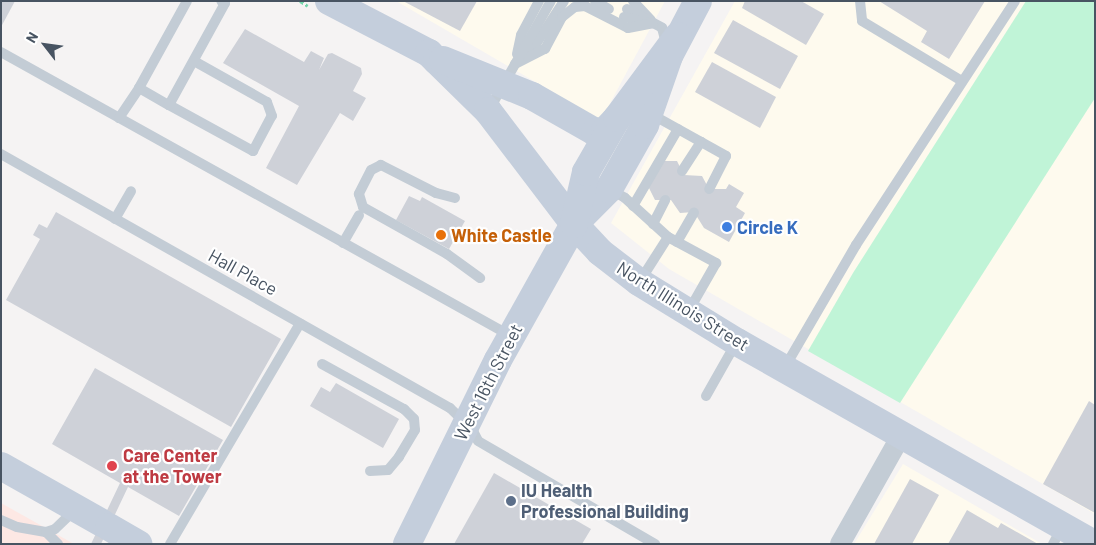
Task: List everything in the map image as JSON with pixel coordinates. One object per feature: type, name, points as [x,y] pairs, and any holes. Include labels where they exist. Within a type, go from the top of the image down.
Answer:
[{"type":"main road","name":"North Illinois Street","points":[[329,1],[429,54],[488,111],[574,224],[600,252],[639,282],[737,342],[902,434],[1058,535],[1094,544]]},
{"type":"main road","name":"West 16th Street","points":[[407,544],[511,336],[574,224],[586,172],[632,112],[698,1]]},
{"type":"main road","name":"West 16th Street","points":[[574,224],[609,190],[632,112],[652,74],[678,36]]},
{"type":"main road","points":[[429,54],[509,74],[532,96],[595,132],[605,131],[632,112]]},
{"type":"main road","points":[[1,466],[139,544]]},
{"type":"street","points":[[840,544],[902,434]]},
{"type":"lane","points":[[119,118],[139,88],[187,1]]},
{"type":"lane","points":[[169,105],[225,3],[221,1]]},
{"type":"lane","points":[[509,74],[521,35],[540,1]]},
{"type":"lane","points":[[488,111],[551,1]]},
{"type":"lane","points":[[509,74],[536,44],[564,1]]},
{"type":"lane","points":[[595,1],[609,9]]},
{"type":"lane","points":[[860,1],[862,21],[962,81]]},
{"type":"lane","points":[[785,368],[856,245],[1015,1]]},
{"type":"lane","points":[[509,74],[545,49],[562,17],[575,7],[585,6],[628,28],[653,23]]},
{"type":"lane","points":[[628,9],[662,28],[666,38],[652,74]]},
{"type":"lane","points":[[1,52],[511,336]]},
{"type":"lane","points":[[139,88],[253,152],[272,116],[267,102],[194,61]]},
{"type":"lane","points":[[632,112],[678,129],[726,156],[709,189]]},
{"type":"lane","points":[[633,206],[678,129]]},
{"type":"lane","points":[[682,171],[701,142]]},
{"type":"lane","name":"Hall Place","points":[[1,154],[450,408],[466,423],[478,441],[655,544]]},
{"type":"lane","points":[[455,198],[436,193],[382,165],[371,170],[359,194],[363,206],[447,254],[480,278]]},
{"type":"lane","points":[[609,190],[633,206],[672,239],[716,263],[687,313]]},
{"type":"lane","points":[[115,219],[131,191]]},
{"type":"lane","points":[[653,224],[665,200]]},
{"type":"lane","points":[[639,282],[694,212]]},
{"type":"lane","points":[[343,243],[359,215]]},
{"type":"lane","points":[[170,544],[270,365],[300,323]]},
{"type":"lane","points":[[706,396],[737,342]]},
{"type":"lane","points":[[322,364],[404,409],[414,419],[415,430],[399,457],[388,470],[370,471]]},
{"type":"lane","points":[[1,520],[17,527],[46,532],[55,529],[77,509]]},
{"type":"lane","points":[[46,532],[58,544]]},
{"type":"shaded area","points":[[396,1],[665,1],[601,120]]},
{"type":"shaded area","points":[[735,1],[1095,1],[1095,514],[669,269],[611,223]]},
{"type":"shaded area","points":[[903,464],[1042,544],[854,544]]},
{"type":"shaded area","points":[[1,503],[74,544],[1,544]]},
{"type":"green space","points":[[1026,1],[1095,1],[1095,98],[900,403],[808,351],[853,273]]},
{"type":"building","points":[[1,1],[15,1],[1,27]]},
{"type":"building","points":[[403,1],[477,1],[460,31]]},
{"type":"building","points":[[745,1],[801,1],[824,14],[806,45],[742,8]]},
{"type":"building","points":[[879,1],[985,1],[949,59],[921,42],[927,31]]},
{"type":"building","points":[[733,20],[798,56],[780,89],[714,53]]},
{"type":"building","points":[[245,29],[304,62],[311,51],[324,58],[319,70],[328,54],[332,53],[361,68],[362,74],[353,91],[366,98],[353,121],[340,113],[297,185],[266,168],[299,106],[223,63]]},
{"type":"building","points":[[712,62],[776,97],[760,128],[695,92]]},
{"type":"building","name":"Circle K","points":[[662,161],[677,161],[684,175],[702,176],[709,189],[726,189],[729,184],[744,193],[736,207],[745,213],[729,242],[704,228],[694,212],[680,213],[671,200],[655,200],[648,186]]},
{"type":"building","name":"White Castle","points":[[409,196],[420,201],[422,197],[465,221],[449,249],[396,220]]},
{"type":"building","points":[[56,212],[281,339],[231,427],[6,300],[40,239],[33,235],[39,224],[47,228]]},
{"type":"building","points":[[95,368],[223,440],[179,516],[128,487],[101,544],[91,544],[120,483],[52,444]]},
{"type":"building","points":[[336,383],[399,419],[383,448],[310,406],[321,387],[330,392]]},
{"type":"building","points":[[1089,401],[1095,405],[1095,513],[1043,484]]},
{"type":"building","name":"IU Health Professional Building","points":[[494,473],[591,529],[582,544],[454,544]]},
{"type":"building","points":[[910,479],[939,495],[912,544],[874,544]]},
{"type":"building","points":[[967,510],[998,528],[1001,523],[1038,544],[948,544]]},
{"type":"place","name":"Circle K","points":[[727,227]]},
{"type":"place","name":"White Castle","points":[[441,235]]},
{"type":"place","name":"Care Center at the Tower","points":[[112,466]]},
{"type":"place","name":"IU Health Professional Building","points":[[511,501]]}]
